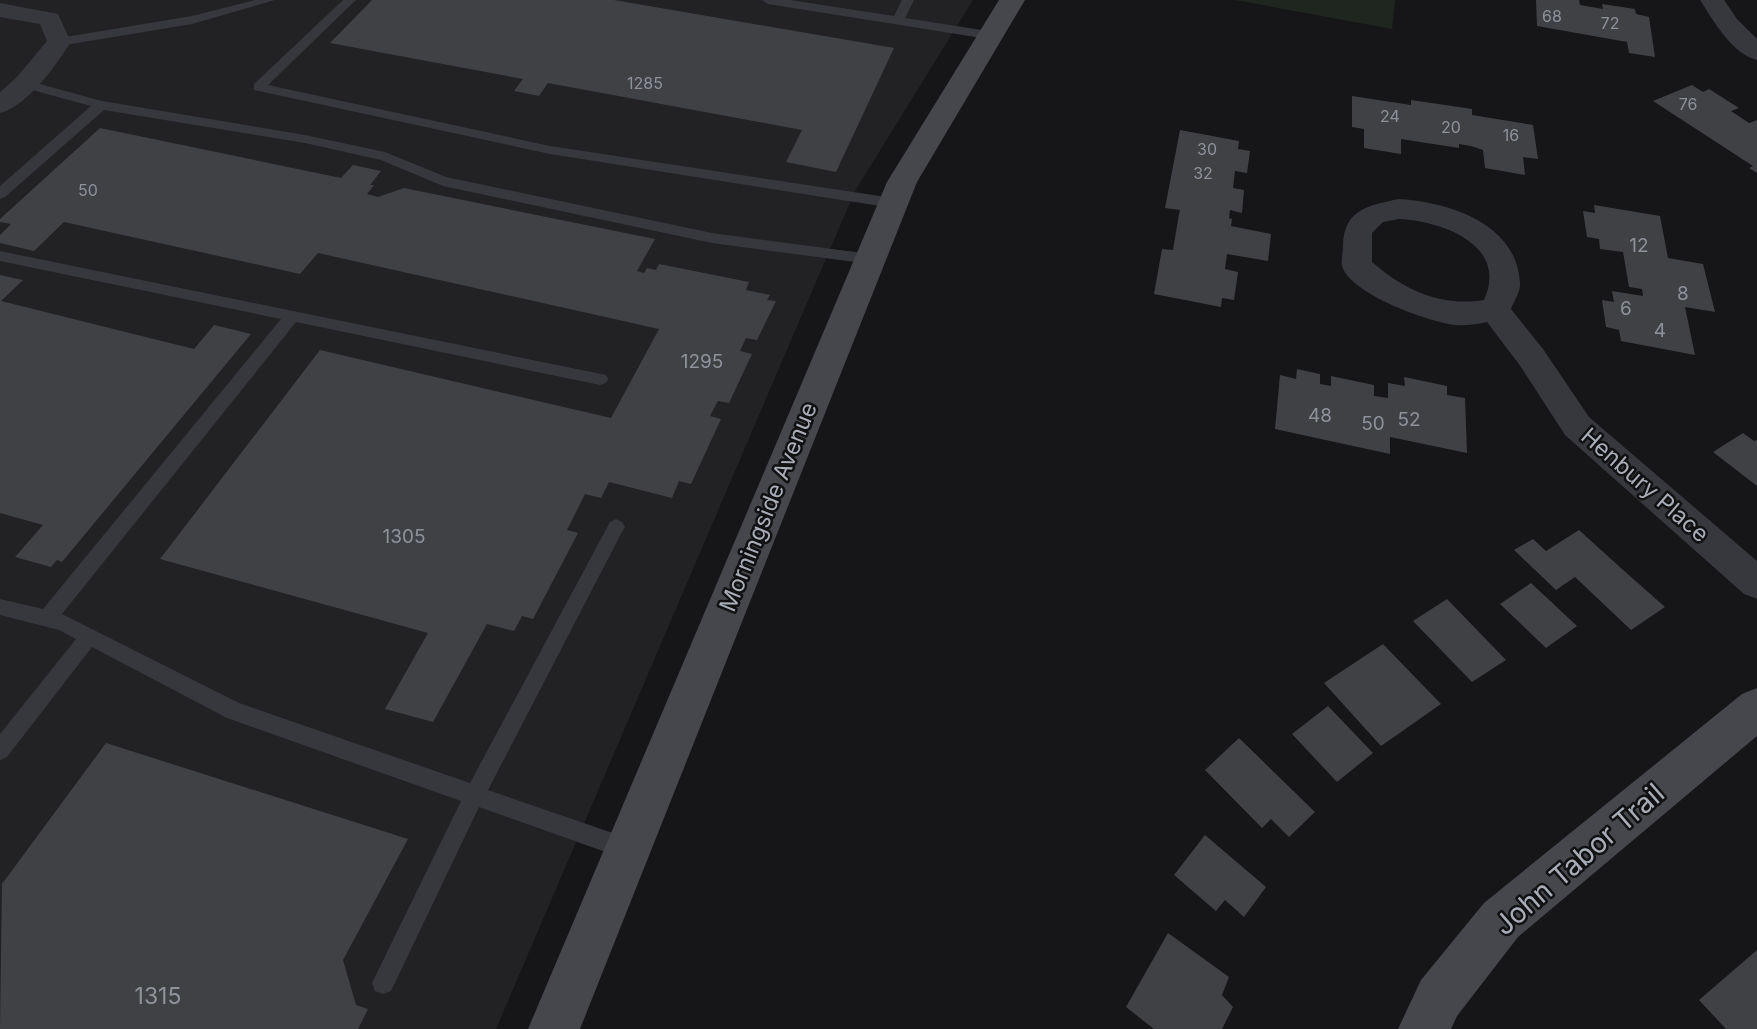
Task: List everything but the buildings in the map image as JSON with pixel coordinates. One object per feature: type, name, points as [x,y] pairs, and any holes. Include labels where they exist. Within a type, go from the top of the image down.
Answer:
[{"type":"main road","name":"Morningside Avenue","points":[[554,1029],[902,182],[988,35],[1012,0]]},
{"type":"main road","name":"John Tabor Trail","points":[[1424,1029],[1439,998],[1500,920],[1757,709]]},
{"type":"street","points":[[1712,0],[1728,24],[1757,53]]},
{"type":"street","points":[[0,10],[50,19],[59,42],[25,84],[0,105]]},
{"type":"street","points":[[1399,209],[1440,213],[1473,229],[1497,254],[1506,285],[1495,310],[1457,314],[1401,299],[1376,283],[1357,266],[1358,230],[1374,214],[1399,209]]},
{"type":"street","name":"Henbury Place","points":[[1495,310],[1532,358],[1577,426],[1757,583]]},
{"type":"lane","points":[[350,0],[259,87],[550,150],[893,203]]},
{"type":"lane","points":[[768,0],[988,35]]},
{"type":"lane","points":[[898,20],[908,0]]},
{"type":"lane","points":[[59,42],[192,20],[261,1]]},
{"type":"lane","points":[[25,84],[101,105],[372,153],[443,181],[712,238],[870,259]]},
{"type":"lane","points":[[0,194],[101,105]]},
{"type":"lane","points":[[0,256],[600,379]]},
{"type":"lane","points":[[47,618],[292,316]]},
{"type":"lane","points":[[383,983],[474,796],[616,527]]},
{"type":"lane","points":[[0,607],[62,622],[234,712],[628,849]]},
{"type":"lane","points":[[0,750],[89,636]]},
{"type":"shaded area","points":[[0,0],[973,0],[855,191],[496,1029],[0,1029]]},
{"type":"shaded area","points":[[1235,0],[1395,0],[1392,29]]}]
